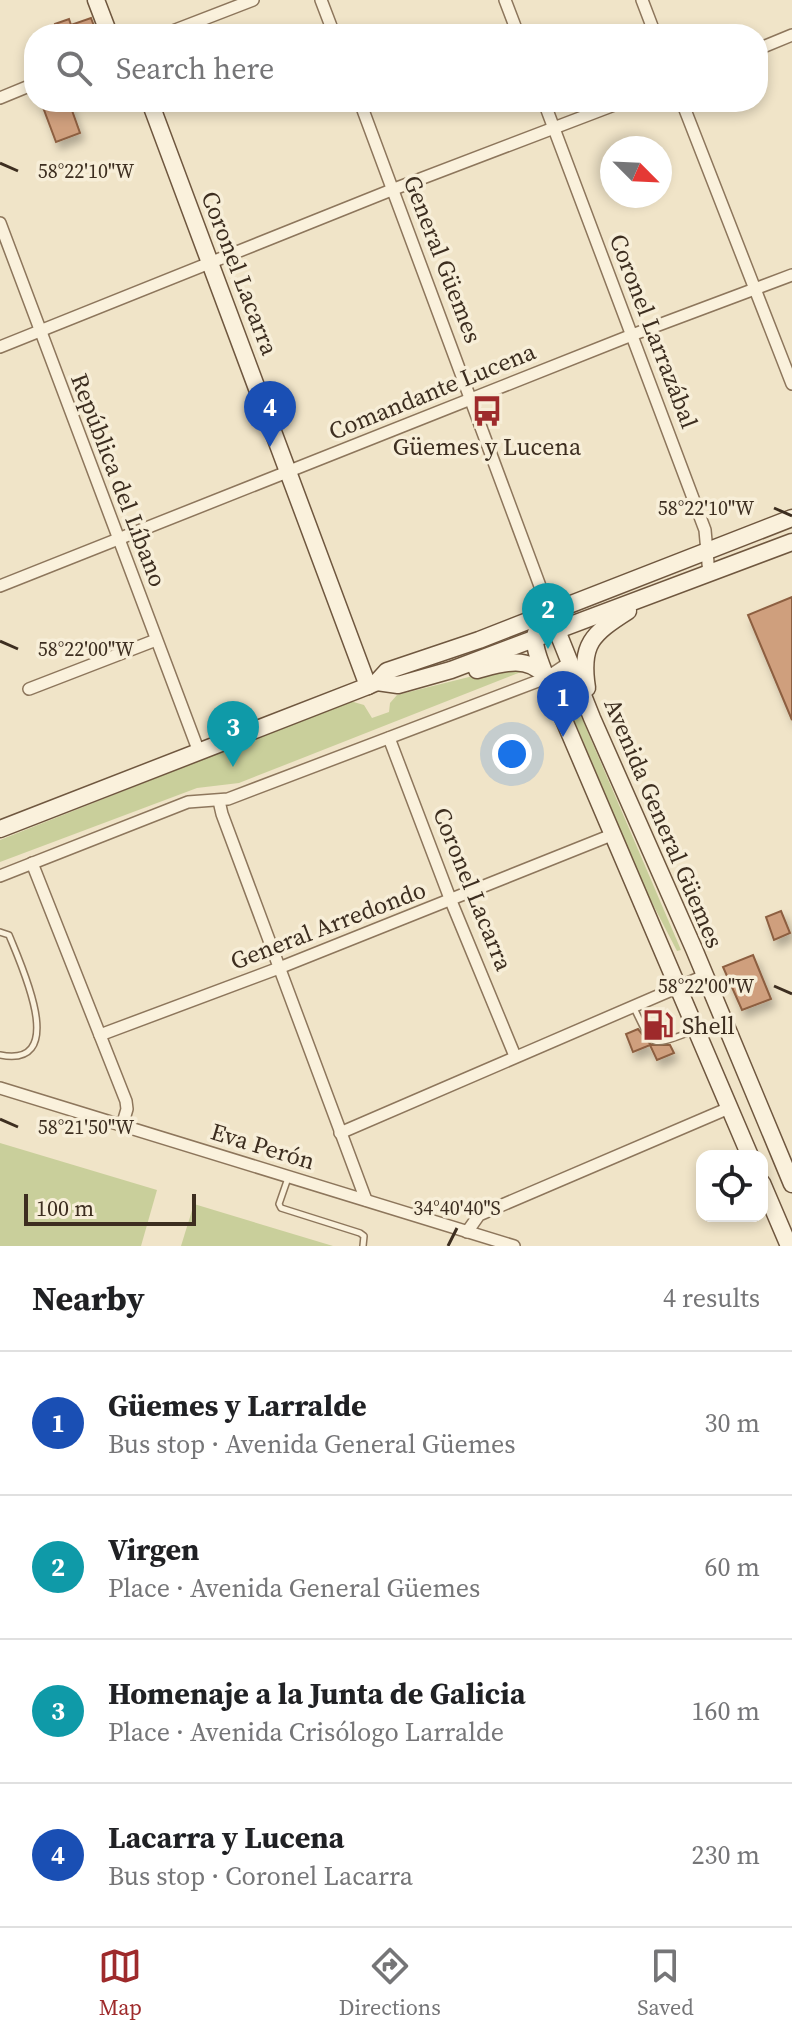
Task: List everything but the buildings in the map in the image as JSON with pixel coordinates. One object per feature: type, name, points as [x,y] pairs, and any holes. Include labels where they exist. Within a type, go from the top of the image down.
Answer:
[{"type":"main road","points":[[96,0],[105,24]]},
{"type":"main road","name":"Coronel Lacarra","points":[[154,112],[373,684]]},
{"type":"main road","points":[[0,829],[373,684],[387,671],[550,613],[792,518]]},
{"type":"main road","points":[[373,684],[398,685],[429,678],[792,542]]},
{"type":"main road","points":[[592,718],[584,670],[585,655],[591,640],[615,620],[662,592]]},
{"type":"main road","points":[[534,638],[538,624],[550,613]]},
{"type":"main road","name":"Avenida General Güemes","points":[[550,613],[792,1184]]},
{"type":"main road","name":"Avenida General Güemes","points":[[534,638],[546,678],[747,1150]]},
{"type":"main road","points":[[429,678],[454,677],[512,662],[530,665],[546,678]]},
{"type":"main road","points":[[768,1197],[789,1246]]},
{"type":"street","points":[[191,24],[253,0]]},
{"type":"street","points":[[321,0],[330,24]]},
{"type":"street","points":[[505,0],[514,24]]},
{"type":"street","points":[[642,0],[651,24]]},
{"type":"street","points":[[768,45],[792,35]]},
{"type":"street","points":[[0,98],[24,88]]},
{"type":"street","name":"General Güemes","points":[[364,112],[550,613]]},
{"type":"street","name":"Coronel Larrazábal","points":[[548,112],[705,530],[714,572]]},
{"type":"street","points":[[0,347],[595,112]]},
{"type":"street","points":[[686,112],[792,384]]},
{"type":"street","name":"República del Líbano","points":[[0,223],[199,752]]},
{"type":"street","name":"Comandante Lucena","points":[[0,586],[632,335],[792,275]]},
{"type":"street","points":[[29,689],[156,640]]},
{"type":"street","points":[[0,876],[188,802],[219,801],[389,738],[546,678],[570,662]]},
{"type":"street","name":"Coronel Lacarra","points":[[389,738],[451,901],[515,1056]]},
{"type":"street","points":[[219,801],[366,1200]]},
{"type":"street","name":"General Arredondo","points":[[100,1035],[451,901],[614,834]]},
{"type":"street","points":[[32,863],[126,1101],[122,1126]]},
{"type":"street","points":[[340,1133],[704,976]]},
{"type":"street","name":"Eva Perón","points":[[0,1088],[514,1246]]},
{"type":"street","points":[[467,1232],[479,1215],[729,1108]]},
{"type":"lane","points":[[0,932],[9,935],[24,974],[38,1036],[33,1049],[18,1057],[0,1055]]},
{"type":"lane","points":[[633,1007],[654,1043],[698,1029]]},
{"type":"lane","points":[[288,1177],[279,1204],[281,1208],[360,1233],[364,1236],[363,1246]]},
{"type":"green space","points":[[509,667],[521,672],[239,783],[197,788],[0,862],[0,840],[350,701],[364,705],[372,718],[389,712],[390,703],[397,695]]},
{"type":"green space","points":[[566,681],[681,950],[677,951],[647,893],[559,684]]},
{"type":"green space","points":[[0,1143],[157,1190],[141,1246],[0,1246]]},
{"type":"green space","points":[[194,1204],[333,1246],[181,1246]]},
{"type":"place","name":"Güemes y Lucena","points":[[487,411]]},
{"type":"place","name":"Lacarra y Lucena","points":[[270,447]]},
{"type":"place","name":"Virgen","points":[[548,649]]},
{"type":"place","name":"Güemes y Larralde","points":[[563,737]]},
{"type":"place","name":"Homenaje a la Junta de Galicia","points":[[233,767]]},
{"type":"place","name":"Shell","points":[[658,1025]]}]
